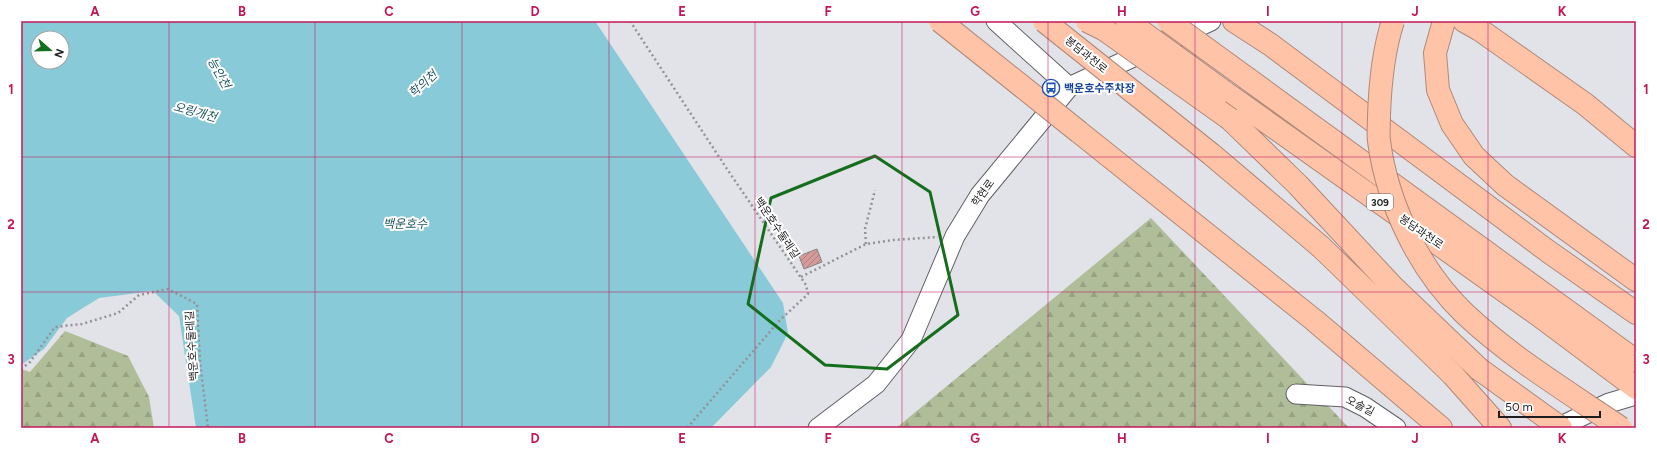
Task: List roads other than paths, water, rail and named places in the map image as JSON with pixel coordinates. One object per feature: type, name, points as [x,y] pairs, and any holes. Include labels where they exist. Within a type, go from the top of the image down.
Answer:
[{"type":"highway","points":[[940,21],[1314,320],[1441,428]]},
{"type":"highway","name":"봉담과천로","points":[[1044,21],[1211,154],[1321,247],[1453,375],[1500,428]]},
{"type":"highway","points":[[1087,21],[1105,30],[1230,119],[1298,185],[1392,287],[1479,369],[1561,428]]},
{"type":"highway","name":"봉담과천로","points":[[1127,21],[1537,314],[1636,388]]},
{"type":"highway","name":"봉담과천로","points":[[1168,21],[1636,361]]},
{"type":"highway","points":[[1234,21],[1271,45],[1549,252],[1636,313]]},
{"type":"highway","points":[[1393,21],[1388,35],[1380,85],[1378,140],[1391,195],[1415,246],[1438,283],[1464,313],[1500,345],[1621,428]]},
{"type":"highway","points":[[1444,21],[1435,54],[1438,90],[1452,124],[1474,156],[1505,184],[1636,280]]},
{"type":"highway","points":[[1464,21],[1480,30],[1585,104],[1636,146]]},
{"type":"street","points":[[996,21],[1069,87]]},
{"type":"street","name":"학현로","points":[[818,428],[876,384],[911,340],[955,236],[980,195],[1069,87],[1211,21]]},
{"type":"street","name":"오솔길","points":[[1296,394],[1345,397],[1365,407],[1396,428]]},
{"type":"street","points":[[1557,428],[1609,403],[1636,395]]},
{"type":"water","name":"백운호수","points":[[21,21],[595,21],[783,303],[788,333],[771,367],[711,428],[196,428],[179,316],[153,291],[99,298],[67,318],[44,349],[21,365]]},
{"type":"place","name":"백운호수주차장","points":[[1051,88]]},
{"type":"water label","name":"능안천","points":[[219,73]]},
{"type":"water label","name":"학의천","points":[[423,84]]},
{"type":"water label","name":"오링개천","points":[[195,112]]}]
